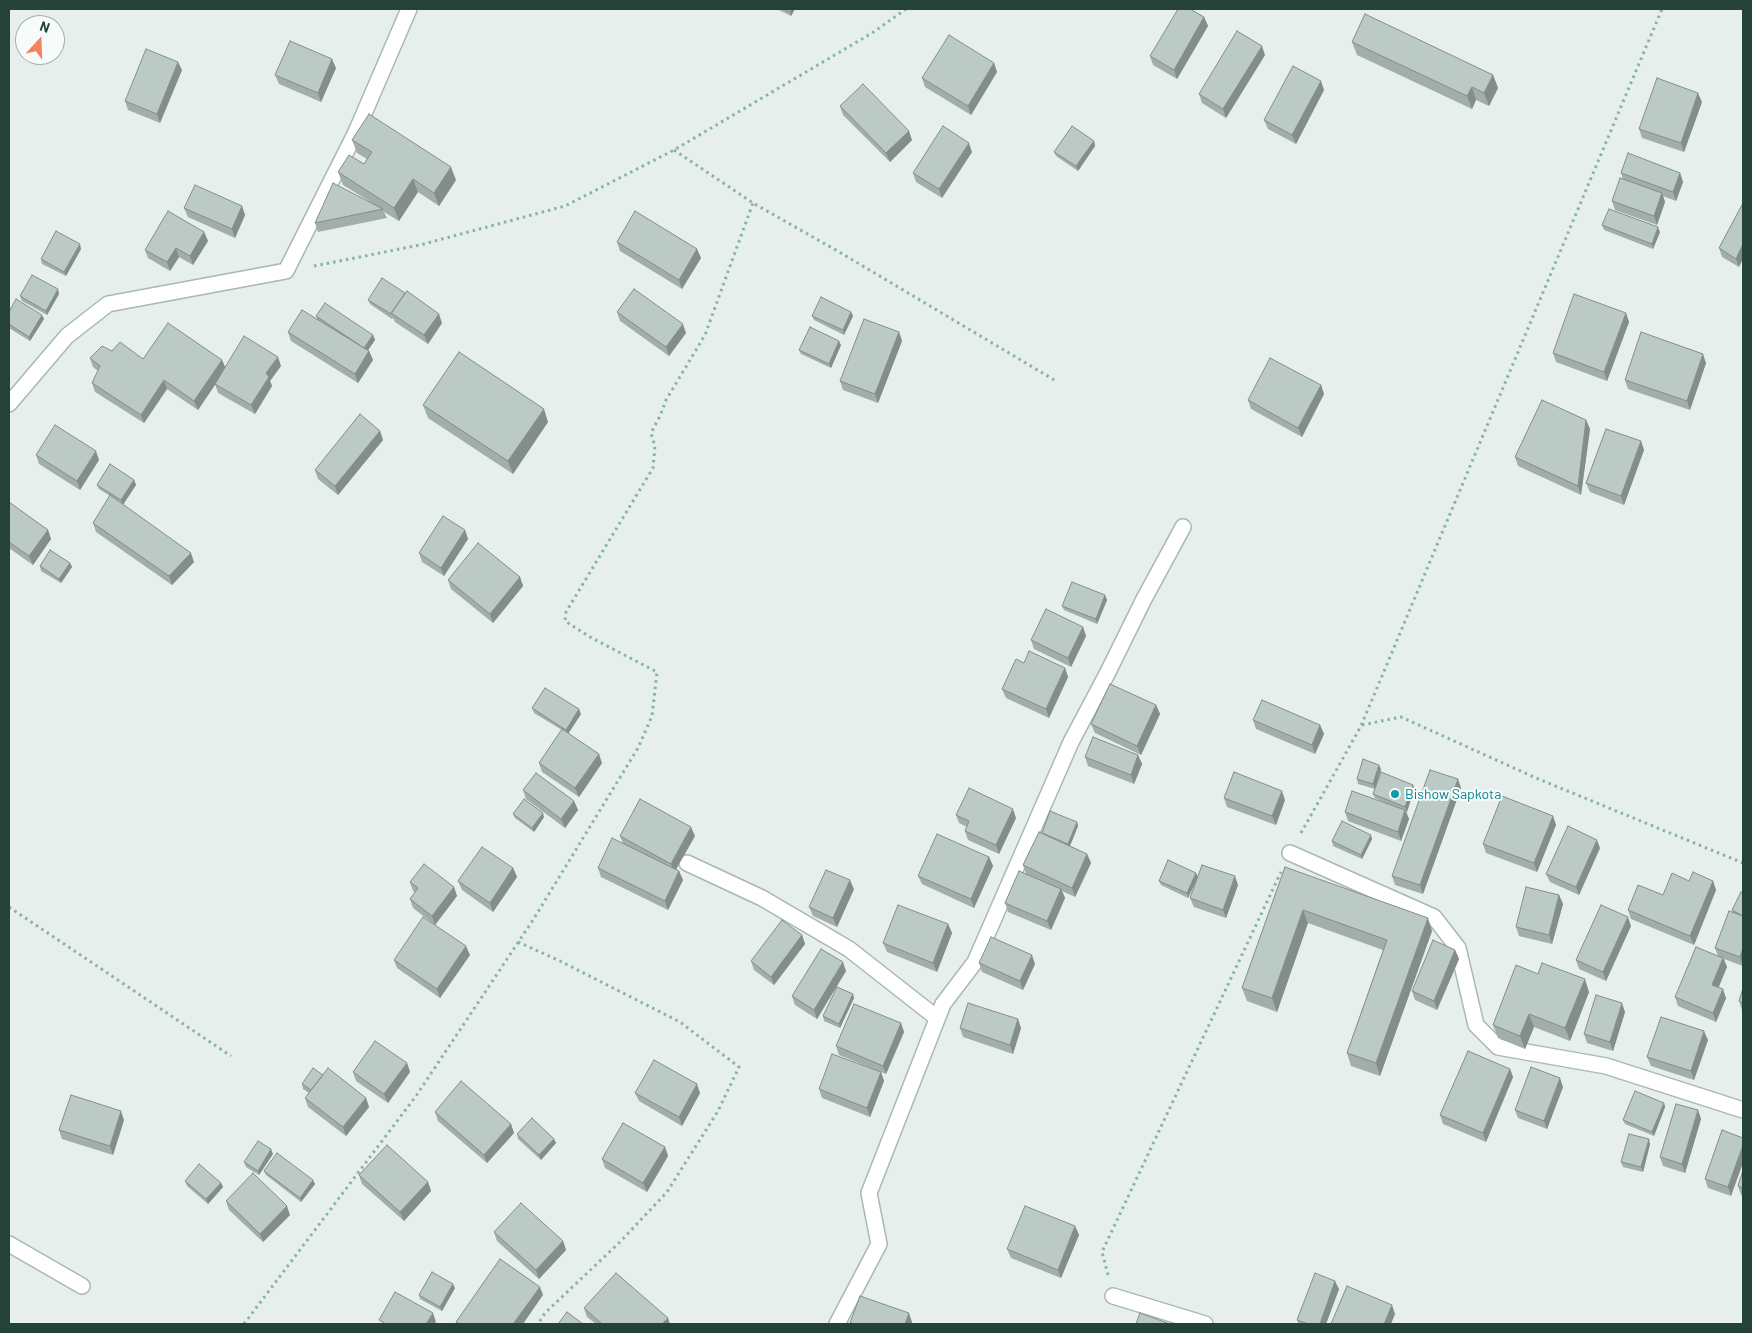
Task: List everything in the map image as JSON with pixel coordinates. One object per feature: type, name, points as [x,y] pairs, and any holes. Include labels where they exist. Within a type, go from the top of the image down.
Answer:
[{"type":"street","points":[[9,404],[67,336],[108,304],[286,271],[356,132],[409,9]]},
{"type":"street","points":[[837,1324],[879,1244],[868,1192],[943,1004],[975,962],[1071,742],[1183,527]]},
{"type":"street","points":[[1290,853],[1434,917],[1458,948],[1476,1025],[1498,1047],[1606,1066],[1743,1110]]},
{"type":"street","points":[[687,863],[762,898],[849,949],[937,1018]]},
{"type":"street","points":[[9,1244],[82,1286]]},
{"type":"street","points":[[1113,1296],[1205,1324]]},
{"type":"path","points":[[286,271],[420,245],[565,206],[674,150],[872,33],[906,9]]},
{"type":"path","points":[[1113,1296],[1102,1252],[1290,853],[1362,726],[1662,9]]},
{"type":"path","points":[[674,150],[753,203],[1056,381]]},
{"type":"path","points":[[244,1324],[416,1096],[518,942],[633,756],[652,716],[657,672],[590,637],[565,621],[566,612],[653,468],[655,446],[651,434],[666,400],[705,335],[753,203]]},
{"type":"path","points":[[1362,726],[1402,717],[1536,778],[1743,863]]},
{"type":"path","points":[[9,907],[231,1056]]},
{"type":"path","points":[[518,942],[560,961],[680,1022],[739,1067],[718,1111],[667,1192],[620,1242],[545,1313],[538,1324]]},
{"type":"building","points":[[1178,9],[1190,9],[1204,17],[1174,70],[1150,56]]},
{"type":"building","points":[[1365,14],[1493,75],[1484,93],[1472,87],[1467,96],[1352,42]]},
{"type":"building","points":[[1237,31],[1262,46],[1223,109],[1199,94]]},
{"type":"building","points":[[949,35],[994,63],[968,106],[922,78]]},
{"type":"building","points":[[290,41],[332,59],[318,93],[275,75]]},
{"type":"building","points":[[146,49],[178,62],[157,114],[125,101]]},
{"type":"building","points":[[1293,66],[1321,81],[1292,135],[1264,120]]},
{"type":"building","points":[[1657,78],[1698,93],[1681,143],[1639,129]]},
{"type":"building","points":[[863,84],[909,131],[886,153],[840,106]]},
{"type":"building","points":[[369,114],[451,167],[434,193],[413,179],[394,208],[338,172],[349,155],[364,164],[372,152],[352,140]]},
{"type":"building","points":[[943,126],[969,143],[939,189],[913,173]]},
{"type":"building","points":[[1072,126],[1094,141],[1076,166],[1054,152]]},
{"type":"building","points":[[1628,153],[1680,173],[1673,192],[1621,173]]},
{"type":"building","points":[[1620,178],[1662,193],[1654,216],[1612,201]]},
{"type":"building","points":[[333,183],[383,209],[315,223]]},
{"type":"building","points":[[195,185],[242,206],[232,229],[184,208]]},
{"type":"building","points":[[1743,203],[1743,244],[1736,259],[1719,248]]},
{"type":"building","points":[[1609,209],[1658,227],[1652,244],[1602,225]]},
{"type":"building","points":[[168,211],[204,232],[190,256],[176,248],[167,262],[145,250]]},
{"type":"building","points":[[635,211],[697,249],[679,280],[617,242]]},
{"type":"building","points":[[56,231],[80,244],[64,272],[41,259]]},
{"type":"building","points":[[32,275],[58,289],[46,311],[20,296]]},
{"type":"building","points":[[382,278],[405,293],[391,314],[368,300]]},
{"type":"building","points":[[634,289],[683,324],[666,347],[617,312]]},
{"type":"building","points":[[407,291],[439,314],[424,335],[391,313]]},
{"type":"building","points":[[1574,294],[1626,313],[1604,372],[1553,353]]},
{"type":"building","points":[[821,297],[851,312],[843,330],[812,316]]},
{"type":"building","points":[[16,299],[42,315],[29,337],[9,324],[9,312]]},
{"type":"building","points":[[325,303],[373,335],[364,348],[316,316]]},
{"type":"building","points":[[302,310],[369,351],[355,374],[288,332]]},
{"type":"building","points":[[864,319],[899,332],[875,394],[840,381]]},
{"type":"building","points":[[168,323],[222,360],[194,401],[164,380],[141,415],[92,383],[100,366],[90,358],[102,346],[112,351],[120,342],[143,359]]},
{"type":"building","points":[[810,327],[839,341],[829,364],[799,350]]},
{"type":"building","points":[[1641,332],[1703,354],[1687,401],[1625,380]]},
{"type":"building","points":[[244,336],[278,357],[266,373],[269,377],[251,405],[215,384]]},
{"type":"building","points":[[459,352],[544,409],[508,461],[423,405]]},
{"type":"building","points":[[1270,358],[1321,385],[1298,428],[1248,400]]},
{"type":"building","points":[[1542,400],[1586,420],[1578,486],[1515,457]]},
{"type":"building","points":[[360,414],[380,431],[335,486],[315,470]]},
{"type":"building","points":[[55,425],[96,451],[77,481],[36,455]]},
{"type":"building","points":[[1606,429],[1641,441],[1621,496],[1586,483]]},
{"type":"building","points":[[110,464],[134,480],[121,500],[97,485]]},
{"type":"building","points":[[110,495],[191,553],[169,576],[93,523]]},
{"type":"building","points":[[9,502],[48,530],[29,556],[9,542]]},
{"type":"building","points":[[443,516],[465,530],[441,568],[419,553]]},
{"type":"building","points":[[478,543],[520,577],[490,614],[448,580]]},
{"type":"building","points":[[50,550],[70,563],[59,579],[40,566]]},
{"type":"building","points":[[1072,582],[1105,595],[1096,619],[1062,606]]},
{"type":"building","points":[[1046,609],[1083,627],[1068,658],[1031,640]]},
{"type":"building","points":[[1029,651],[1065,668],[1046,709],[1002,689],[1016,659],[1024,663]]},
{"type":"building","points":[[1110,684],[1156,705],[1137,746],[1091,724]]},
{"type":"building","points":[[545,688],[579,709],[566,730],[532,708]]},
{"type":"building","points":[[1262,700],[1320,725],[1312,745],[1253,720]]},
{"type":"building","points":[[562,729],[599,754],[575,788],[539,763]]},
{"type":"building","points":[[1093,737],[1138,755],[1131,775],[1085,757]]},
{"type":"building","points":[[1363,759],[1379,765],[1373,784],[1357,779]]},
{"type":"building","points":[[1430,770],[1458,779],[1420,885],[1392,876]]},
{"type":"building","points":[[1234,772],[1282,791],[1272,816],[1224,798]]},
{"type":"building","name":"Bishow Sapkota","points":[[1381,772],[1413,785],[1405,807],[1373,794]]},
{"type":"building","points":[[536,773],[574,801],[561,819],[523,790]]},
{"type":"building","points":[[969,788],[1013,809],[996,845],[965,831],[969,821],[956,815]]},
{"type":"building","points":[[1352,791],[1405,810],[1398,832],[1345,812]]},
{"type":"building","points":[[1502,796],[1553,816],[1534,863],[1483,844]]},
{"type":"building","points":[[524,799],[543,813],[532,828],[513,814]]},
{"type":"building","points":[[640,799],[691,827],[671,864],[620,836]]},
{"type":"building","points":[[1050,811],[1077,822],[1068,844],[1042,833]]},
{"type":"building","points":[[1342,821],[1371,835],[1361,855],[1332,841]]},
{"type":"building","points":[[1568,826],[1597,840],[1576,887],[1546,874]]},
{"type":"building","points":[[1039,832],[1087,854],[1072,888],[1023,865]]},
{"type":"building","points":[[937,834],[989,857],[971,899],[918,876]]},
{"type":"building","points":[[612,838],[679,871],[665,901],[598,868]]},
{"type":"building","points":[[482,847],[513,868],[490,903],[458,881]]},
{"type":"building","points":[[1168,860],[1196,873],[1187,893],[1159,881]]},
{"type":"building","points":[[424,864],[454,887],[432,916],[410,899],[418,888],[410,882]]},
{"type":"building","points":[[1202,865],[1235,876],[1223,910],[1190,898]]},
{"type":"building","points":[[1285,867],[1428,918],[1376,1063],[1347,1053],[1387,940],[1303,910],[1272,998],[1242,988]]},
{"type":"building","points":[[826,870],[850,880],[833,918],[809,907]]},
{"type":"building","points":[[1019,871],[1061,889],[1047,921],[1005,903]]},
{"type":"building","points":[[1693,872],[1713,881],[1690,936],[1628,910],[1638,885],[1663,895],[1672,873],[1689,881]]},
{"type":"building","points":[[1526,887],[1559,895],[1549,935],[1516,927]]},
{"type":"building","points":[[1741,892],[1743,893],[1743,916],[1732,910]]},
{"type":"building","points":[[898,905],[948,924],[933,963],[883,943]]},
{"type":"building","points":[[1601,905],[1628,917],[1603,972],[1576,960]]},
{"type":"building","points":[[1729,911],[1743,916],[1743,948],[1740,957],[1715,948]]},
{"type":"building","points":[[423,917],[466,946],[437,989],[394,960]]},
{"type":"building","points":[[782,920],[802,935],[771,977],[751,961]]},
{"type":"building","points":[[991,937],[1032,955],[1020,981],[979,963]]},
{"type":"building","points":[[1433,940],[1455,950],[1434,1001],[1412,991]]},
{"type":"building","points":[[1696,947],[1723,958],[1712,985],[1723,989],[1713,1013],[1675,997]]},
{"type":"building","points":[[821,949],[843,962],[814,1010],[792,996]]},
{"type":"building","points":[[1542,963],[1585,979],[1565,1028],[1529,1014],[1520,1036],[1493,1025],[1516,965],[1538,974]]},
{"type":"building","points":[[837,987],[853,994],[839,1024],[823,1016]]},
{"type":"building","points":[[1743,988],[1743,1003],[1739,1001]]},
{"type":"building","points":[[1596,995],[1622,1003],[1610,1042],[1584,1034]]},
{"type":"building","points":[[968,1003],[1018,1019],[1010,1045],[960,1028]]},
{"type":"building","points":[[854,1004],[901,1023],[883,1066],[836,1046]]},
{"type":"building","points":[[1661,1017],[1704,1031],[1691,1071],[1647,1057]]},
{"type":"building","points":[[375,1041],[407,1063],[384,1094],[353,1072]]},
{"type":"building","points":[[1468,1051],[1510,1069],[1483,1133],[1440,1115]]},
{"type":"building","points":[[832,1054],[881,1072],[867,1108],[819,1089]]},
{"type":"building","points":[[654,1060],[697,1084],[679,1117],[635,1093]]},
{"type":"building","points":[[1531,1067],[1560,1078],[1544,1121],[1515,1110]]},
{"type":"building","points":[[313,1068],[323,1075],[311,1090],[302,1084]]},
{"type":"building","points":[[328,1068],[366,1098],[343,1127],[305,1098]]},
{"type":"building","points":[[461,1081],[511,1124],[484,1155],[435,1112]]},
{"type":"building","points":[[1635,1091],[1664,1103],[1652,1132],[1623,1120]]},
{"type":"building","points":[[71,1095],[121,1111],[110,1146],[59,1130]]},
{"type":"building","points":[[1676,1104],[1698,1110],[1682,1164],[1660,1157]]},
{"type":"building","points":[[532,1118],[554,1139],[539,1155],[517,1134]]},
{"type":"building","points":[[623,1123],[665,1147],[643,1183],[602,1159]]},
{"type":"building","points":[[1722,1130],[1743,1138],[1743,1145],[1728,1187],[1705,1179]]},
{"type":"building","points":[[1629,1134],[1649,1139],[1641,1167],[1621,1162]]},
{"type":"building","points":[[258,1141],[271,1149],[258,1171],[244,1162]]},
{"type":"building","points":[[387,1145],[428,1182],[400,1212],[359,1175]]},
{"type":"building","points":[[277,1153],[313,1180],[300,1198],[264,1171]]},
{"type":"building","points":[[199,1164],[221,1183],[206,1199],[185,1181]]},
{"type":"building","points":[[1743,1170],[1743,1188],[1738,1186]]},
{"type":"building","points":[[253,1173],[287,1206],[260,1234],[226,1201]]},
{"type":"building","points":[[521,1203],[563,1241],[536,1270],[494,1232]]},
{"type":"building","points":[[1025,1206],[1075,1226],[1058,1270],[1007,1249]]},
{"type":"building","points":[[500,1259],[540,1287],[513,1324],[460,1324],[456,1322]]},
{"type":"building","points":[[432,1272],[453,1284],[440,1307],[419,1295]]},
{"type":"building","points":[[616,1273],[668,1318],[662,1324],[602,1324],[584,1308]]},
{"type":"building","points":[[1315,1273],[1335,1281],[1320,1324],[1308,1324],[1297,1320]]},
{"type":"building","points":[[1347,1286],[1392,1305],[1384,1324],[1331,1324]]},
{"type":"building","points":[[395,1292],[433,1313],[426,1324],[386,1324],[379,1320]]},
{"type":"building","points":[[860,1296],[909,1313],[905,1324],[850,1323]]},
{"type":"building","points":[[567,1312],[583,1324],[558,1324]]},
{"type":"building","points":[[1140,1313],[1170,1324],[1136,1324]]},
{"type":"place","name":"Bishow Sapkota","points":[[1395,794]]}]
